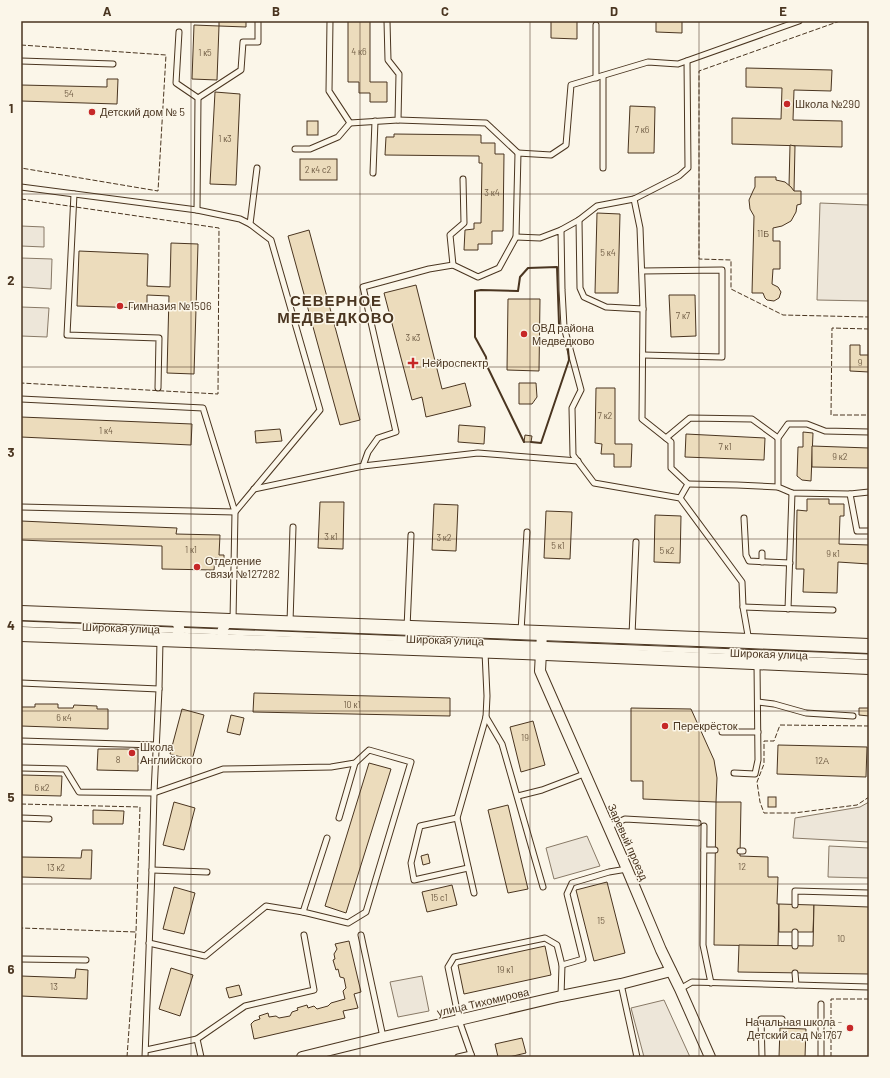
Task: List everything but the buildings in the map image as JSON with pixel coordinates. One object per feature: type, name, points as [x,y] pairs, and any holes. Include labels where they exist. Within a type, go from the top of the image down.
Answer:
[{"type":"main road","name":"Широкая улица","points":[[21,613],[521,632],[542,643],[758,663],[869,667]]},
{"type":"main road","name":"Широкая улица","points":[[21,634],[228,637],[485,651],[542,643],[632,637],[869,646]]},
{"type":"street","points":[[169,619],[177,622],[179,625],[169,636]]},
{"type":"street","points":[[228,637],[223,627],[233,621]]},
{"type":"street","name":"Заревый проезд","points":[[542,643],[540,671],[661,950],[710,1057]]},
{"type":"street","name":"улица Тихомирова","points":[[302,1057],[561,996],[621,984],[671,971]]},
{"type":"lane","points":[[198,98],[241,70],[243,42],[258,42],[258,21]]},
{"type":"lane","points":[[330,21],[329,91],[350,123]]},
{"type":"lane","points":[[387,21],[388,60],[399,74],[398,120]]},
{"type":"lane","points":[[295,149],[310,149],[338,137],[350,123],[398,120],[486,123],[518,153],[551,155],[566,145],[571,85],[648,62],[678,64],[799,21]]},
{"type":"lane","points":[[596,25],[596,78]]},
{"type":"lane","points":[[178,32],[176,82],[198,98]]},
{"type":"lane","points":[[21,61],[113,64]]},
{"type":"lane","points":[[516,237],[540,238],[561,230],[579,220],[597,206],[634,199],[679,176],[688,168],[687,61]]},
{"type":"lane","points":[[603,76],[603,168]]},
{"type":"lane","points":[[198,98],[198,210]]},
{"type":"lane","points":[[373,173],[374,121]]},
{"type":"lane","points":[[363,466],[368,452],[378,438],[396,432],[363,287],[453,264],[478,277],[499,268],[516,237],[518,153]]},
{"type":"lane","points":[[250,224],[257,168]]},
{"type":"lane","points":[[453,264],[450,235],[464,223],[463,179]]},
{"type":"lane","points":[[21,187],[198,210],[240,219],[250,224],[271,240],[320,410],[235,512]]},
{"type":"lane","points":[[74,194],[67,335],[159,338],[158,388]]},
{"type":"lane","points":[[634,199],[640,228],[642,271],[642,419],[671,442],[671,468],[688,484],[778,487],[792,493],[850,494],[869,492]]},
{"type":"lane","points":[[579,220],[580,288],[584,297],[606,306],[643,309]]},
{"type":"lane","points":[[561,230],[564,327],[582,390],[572,408],[573,455],[594,483],[680,498],[742,582],[743,607],[749,641]]},
{"type":"lane","points":[[642,271],[722,270],[722,357],[643,355]]},
{"type":"lane","points":[[21,399],[203,408],[235,512],[233,621]]},
{"type":"lane","points":[[666,438],[690,418],[752,419],[778,438]]},
{"type":"lane","points":[[778,487],[778,438],[788,424],[807,424],[825,431],[869,432]]},
{"type":"lane","points":[[254,489],[363,466],[478,453],[578,461]]},
{"type":"lane","points":[[680,498],[688,484]]},
{"type":"lane","points":[[788,609],[792,493]]},
{"type":"lane","points":[[850,494],[857,531],[869,531]]},
{"type":"lane","points":[[21,507],[235,512]]},
{"type":"lane","points":[[744,518],[746,555],[749,561],[790,563]]},
{"type":"lane","points":[[290,623],[293,527]]},
{"type":"lane","points":[[521,632],[527,532]]},
{"type":"lane","points":[[407,628],[411,535]]},
{"type":"lane","points":[[632,637],[636,542]]},
{"type":"lane","points":[[762,553],[762,562]]},
{"type":"lane","points":[[743,607],[833,610]]},
{"type":"lane","name":"Широкая улица","points":[[21,624],[169,636]]},
{"type":"lane","points":[[145,1057],[159,689],[169,636]]},
{"type":"lane","name":"Широкая улица","points":[[228,637],[542,643],[869,657]]},
{"type":"lane","points":[[474,893],[457,818],[486,717],[487,696],[485,651]]},
{"type":"lane","points":[[734,773],[755,774],[758,760],[758,663]]},
{"type":"lane","points":[[21,683],[159,689]]},
{"type":"lane","points":[[758,702],[774,704],[806,713],[853,716]]},
{"type":"lane","points":[[486,717],[502,744],[543,887]]},
{"type":"lane","points":[[722,732],[758,732]]},
{"type":"lane","points":[[21,741],[156,745]]},
{"type":"lane","points":[[150,943],[205,956],[266,906],[303,912],[348,923],[366,912],[411,762],[369,750],[355,763],[339,818]]},
{"type":"lane","points":[[21,768],[66,769],[79,792],[154,793],[222,769],[331,767],[355,763]]},
{"type":"lane","points":[[518,796],[542,790],[584,774]]},
{"type":"lane","points":[[21,818],[49,819]]},
{"type":"lane","points":[[457,818],[420,826],[411,863],[414,880],[468,868]]},
{"type":"lane","points":[[608,827],[625,819],[698,823]]},
{"type":"lane","points":[[704,826],[703,945],[712,983]]},
{"type":"lane","points":[[303,912],[327,838]]},
{"type":"lane","points":[[704,850],[715,850]]},
{"type":"lane","points":[[562,965],[583,959],[567,894],[572,883],[609,872],[627,869]]},
{"type":"lane","points":[[152,870],[207,872]]},
{"type":"lane","points":[[795,905],[794,891],[869,893]]},
{"type":"lane","points":[[795,932],[795,946]]},
{"type":"lane","points":[[146,1050],[197,1039],[245,1006],[314,990],[304,935]]},
{"type":"lane","points":[[361,935],[383,1037]]},
{"type":"lane","points":[[458,1057],[472,1055],[459,1020],[448,967],[454,957],[545,938],[557,945],[562,965],[561,996]]},
{"type":"lane","points":[[21,959],[86,960]]},
{"type":"lane","points":[[795,973],[796,986]]},
{"type":"lane","points":[[680,989],[692,982],[869,987]]},
{"type":"lane","points":[[621,984],[637,1057]]},
{"type":"lane","points":[[820,1004],[821,1057]]},
{"type":"lane","points":[[762,1057],[761,1019],[782,1019]]},
{"type":"lane","points":[[197,1039],[201,1057]]},
{"type":"shaded area","points":[[820,203],[869,205],[869,301],[817,300]]},
{"type":"shaded area","points":[[21,226],[44,227],[44,247],[21,246]]},
{"type":"shaded area","points":[[21,258],[52,259],[51,289],[21,287]]},
{"type":"shaded area","points":[[21,307],[49,308],[47,337],[21,336]]},
{"type":"shaded area","points":[[869,802],[869,842],[793,838],[795,818],[860,807]]},
{"type":"shaded area","points":[[587,836],[600,866],[554,879],[546,848]]},
{"type":"shaded area","points":[[829,846],[869,848],[869,878],[828,877]]},
{"type":"shaded area","points":[[422,976],[429,1011],[398,1017],[390,982]]},
{"type":"shaded area","points":[[664,1000],[690,1057],[644,1057],[631,1008]]},
{"type":"fence","points":[[840,21],[699,71],[699,259],[731,260],[731,289],[783,315],[869,317]]},
{"type":"fence","points":[[21,45],[166,55],[158,191],[21,168]]},
{"type":"fence","points":[[21,199],[219,228],[218,394],[21,383]]},
{"type":"fence","points":[[869,329],[832,328],[831,415],[869,415]]},
{"type":"fence","points":[[869,726],[780,725],[774,741],[764,741],[764,764],[757,782],[760,802],[764,813],[794,813],[857,805],[869,797]]},
{"type":"fence","points":[[21,804],[140,807],[136,932],[21,928]]},
{"type":"fence","points":[[127,1057],[135,932]]},
{"type":"fence","points":[[831,1057],[831,999],[869,999]]},
{"type":"wall","points":[[524,442],[487,366],[486,357],[475,337],[475,291],[518,291],[520,277],[528,268],[557,267],[559,324],[563,328]]},
{"type":"wall","points":[[531,442],[541,443],[569,360],[568,349]]},
{"type":"place","name":"Школа №290","points":[[787,104]]},
{"type":"place","name":"Детский дом № 5","points":[[92,112]]},
{"type":"place","name":"Гимназия №1506","points":[[120,306]]},
{"type":"place","name":"ОВД района Медведково","points":[[524,334]]},
{"type":"place","name":"Нейроcпектр","points":[[413,363]]},
{"type":"place","name":"Отделение связи №127282","points":[[197,567]]},
{"type":"place","name":"Перекрёсток","points":[[665,726]]},
{"type":"place","name":"Школа Английского","points":[[132,753]]},
{"type":"place","name":"Начальная школа - Детский сад №1767","points":[[850,1028]]},
{"type":"district","name":"СЕВЕРНОЕ МЕДВЕДКОВО","points":[[336,310]]}]
